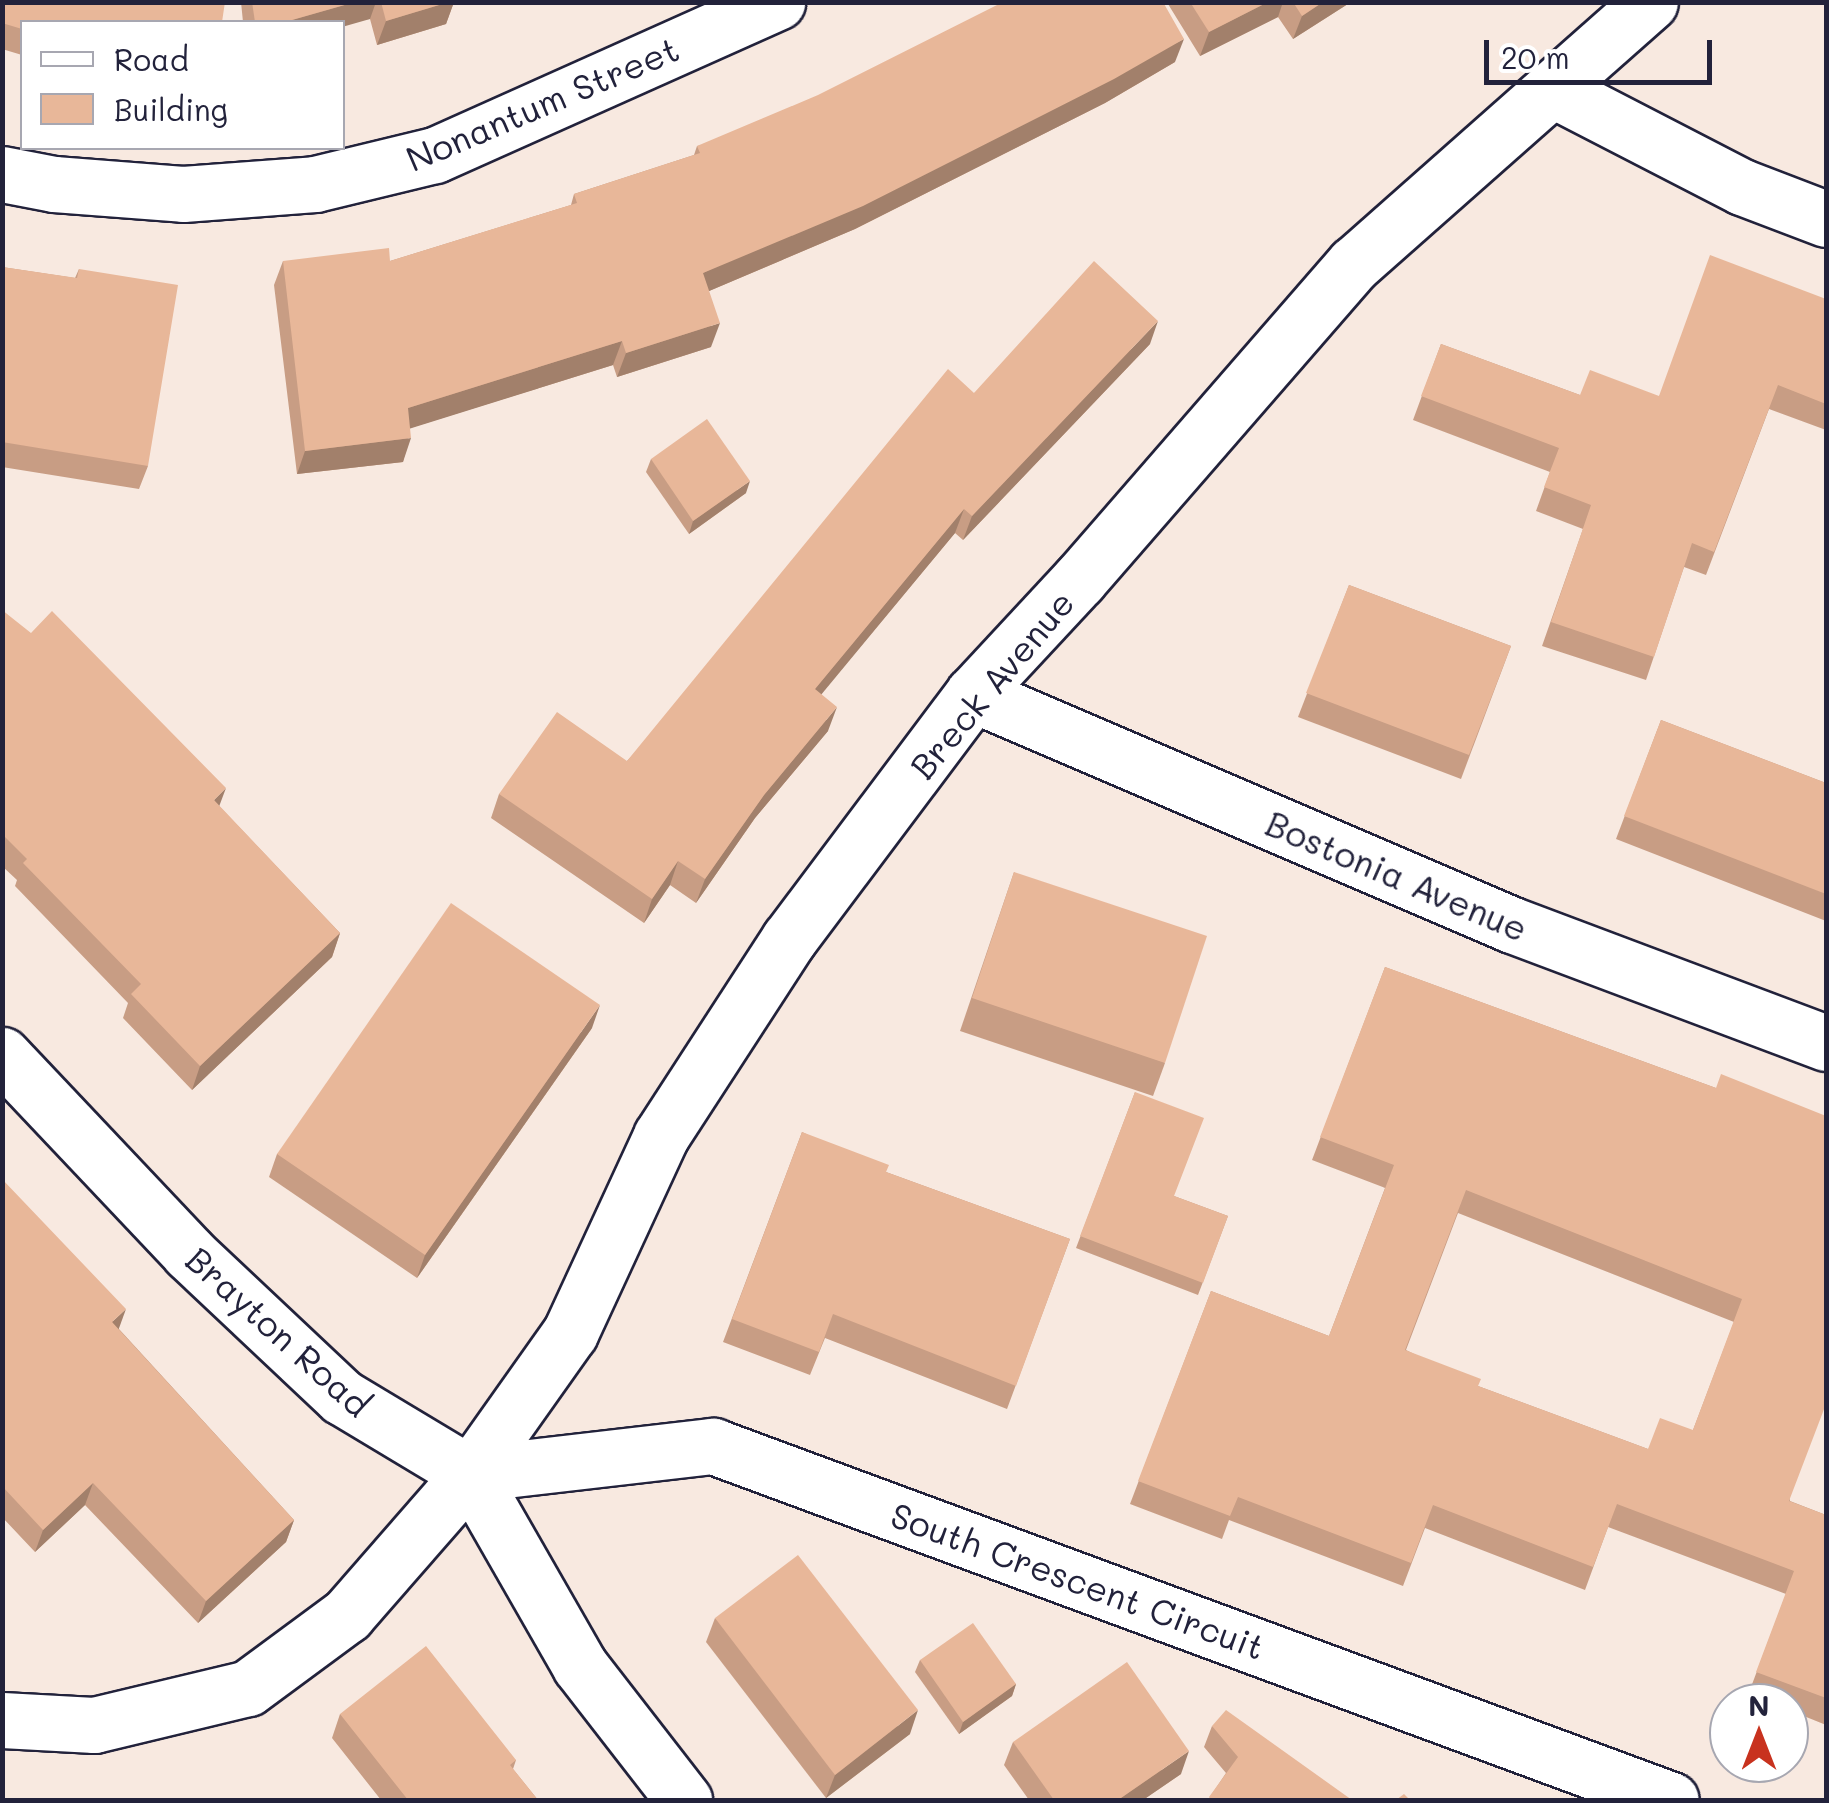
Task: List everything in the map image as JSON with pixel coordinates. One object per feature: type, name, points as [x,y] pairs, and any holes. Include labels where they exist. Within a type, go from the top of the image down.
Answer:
[{"type":"street","name":"Nonantum Street","points":[[2,174],[54,184],[184,194],[315,184],[435,154],[776,2]]},
{"type":"street","name":"Breck Avenue","points":[[2,1720],[94,1725],[248,1688],[346,1615],[470,1474],[570,1333],[672,1120],[789,939],[972,694],[1078,580],[1354,264],[1650,2]]},
{"type":"street","points":[[1552,89],[1742,188],[1826,219]]},
{"type":"street","name":"Bostonia Avenue","points":[[972,694],[1512,925],[1826,1043]]},
{"type":"street","name":"Brayton Road","points":[[2,1055],[189,1252],[342,1396],[470,1474],[580,1666],[684,1800]]},
{"type":"street","name":"South Crescent Circuit","points":[[470,1474],[713,1446],[1671,1800]]},
{"type":"building","points":[[2,2],[225,2],[222,20],[20,20],[20,28],[2,23]]},
{"type":"building","points":[[252,2],[355,2],[292,20],[255,20]]},
{"type":"building","points":[[381,2],[449,2],[386,21]]},
{"type":"building","points":[[1003,2],[1163,2],[1184,39],[1114,79],[863,206],[703,273],[720,323],[626,353],[622,341],[408,408],[411,438],[305,451],[283,261],[389,248],[390,261],[577,203],[574,194],[700,153],[697,146],[818,95]]},
{"type":"building","points":[[1190,2],[1268,2],[1209,32]]},
{"type":"building","points":[[1293,2],[1323,2],[1302,16]]},
{"type":"building","points":[[1710,255],[1826,299],[1826,404],[1778,385],[1714,552],[1692,543],[1654,657],[1551,622],[1591,505],[1544,487],[1559,448],[1421,396],[1441,344],[1580,395],[1590,370],[1659,396]]},
{"type":"building","points":[[1094,261],[1158,321],[972,516],[964,509],[815,689],[837,707],[764,795],[705,879],[678,861],[652,899],[499,794],[557,712],[627,761],[948,369],[974,393]]},
{"type":"building","points":[[2,267],[77,278],[79,269],[178,285],[148,466],[2,442]]},
{"type":"building","points":[[707,419],[750,481],[693,521],[651,459]]},
{"type":"building","points":[[1349,585],[1511,646],[1469,755],[1306,693]]},
{"type":"building","points":[[2,610],[31,633],[52,611],[226,788],[214,800],[340,933],[200,1066],[131,994],[141,984],[23,863],[27,859],[2,834]]},
{"type":"building","points":[[1661,720],[1826,783],[1826,894],[1624,816]]},
{"type":"building","points":[[1014,872],[1207,936],[1165,1063],[972,998]]},
{"type":"building","points":[[451,903],[600,1005],[425,1255],[277,1154]]},
{"type":"building","points":[[1385,967],[1716,1088],[1721,1074],[1826,1116],[1826,1404],[1789,1501],[1826,1515],[1826,1698],[1809,1692],[1809,1683],[1786,1683],[1756,1672],[1794,1571],[1617,1504],[1593,1567],[1433,1505],[1411,1563],[1238,1497],[1230,1516],[1138,1481],[1211,1291],[1329,1336],[1394,1165],[1320,1137]],"holes":[[[1466,1190],[1742,1299],[1693,1430],[1660,1418],[1648,1449],[1478,1386],[1481,1379],[1405,1350]]]},
{"type":"building","points":[[1135,1092],[1204,1118],[1174,1196],[1228,1216],[1203,1283],[1080,1236]]},
{"type":"building","points":[[802,1132],[889,1165],[886,1172],[1070,1239],[1016,1386],[833,1314],[819,1352],[732,1319]]},
{"type":"building","points":[[2,1179],[126,1309],[112,1322],[294,1520],[206,1601],[93,1483],[43,1530],[2,1486]]},
{"type":"building","points":[[798,1555],[918,1710],[835,1775],[715,1618]]},
{"type":"building","points":[[973,1623],[1016,1684],[963,1722],[920,1660]]},
{"type":"building","points":[[426,1646],[516,1760],[510,1765],[538,1800],[408,1800],[340,1714]]},
{"type":"building","points":[[1127,1662],[1189,1751],[1118,1800],[1054,1800],[1013,1742]]},
{"type":"building","points":[[1226,1710],[1352,1800],[1213,1800],[1209,1797],[1238,1757],[1212,1726]]}]
